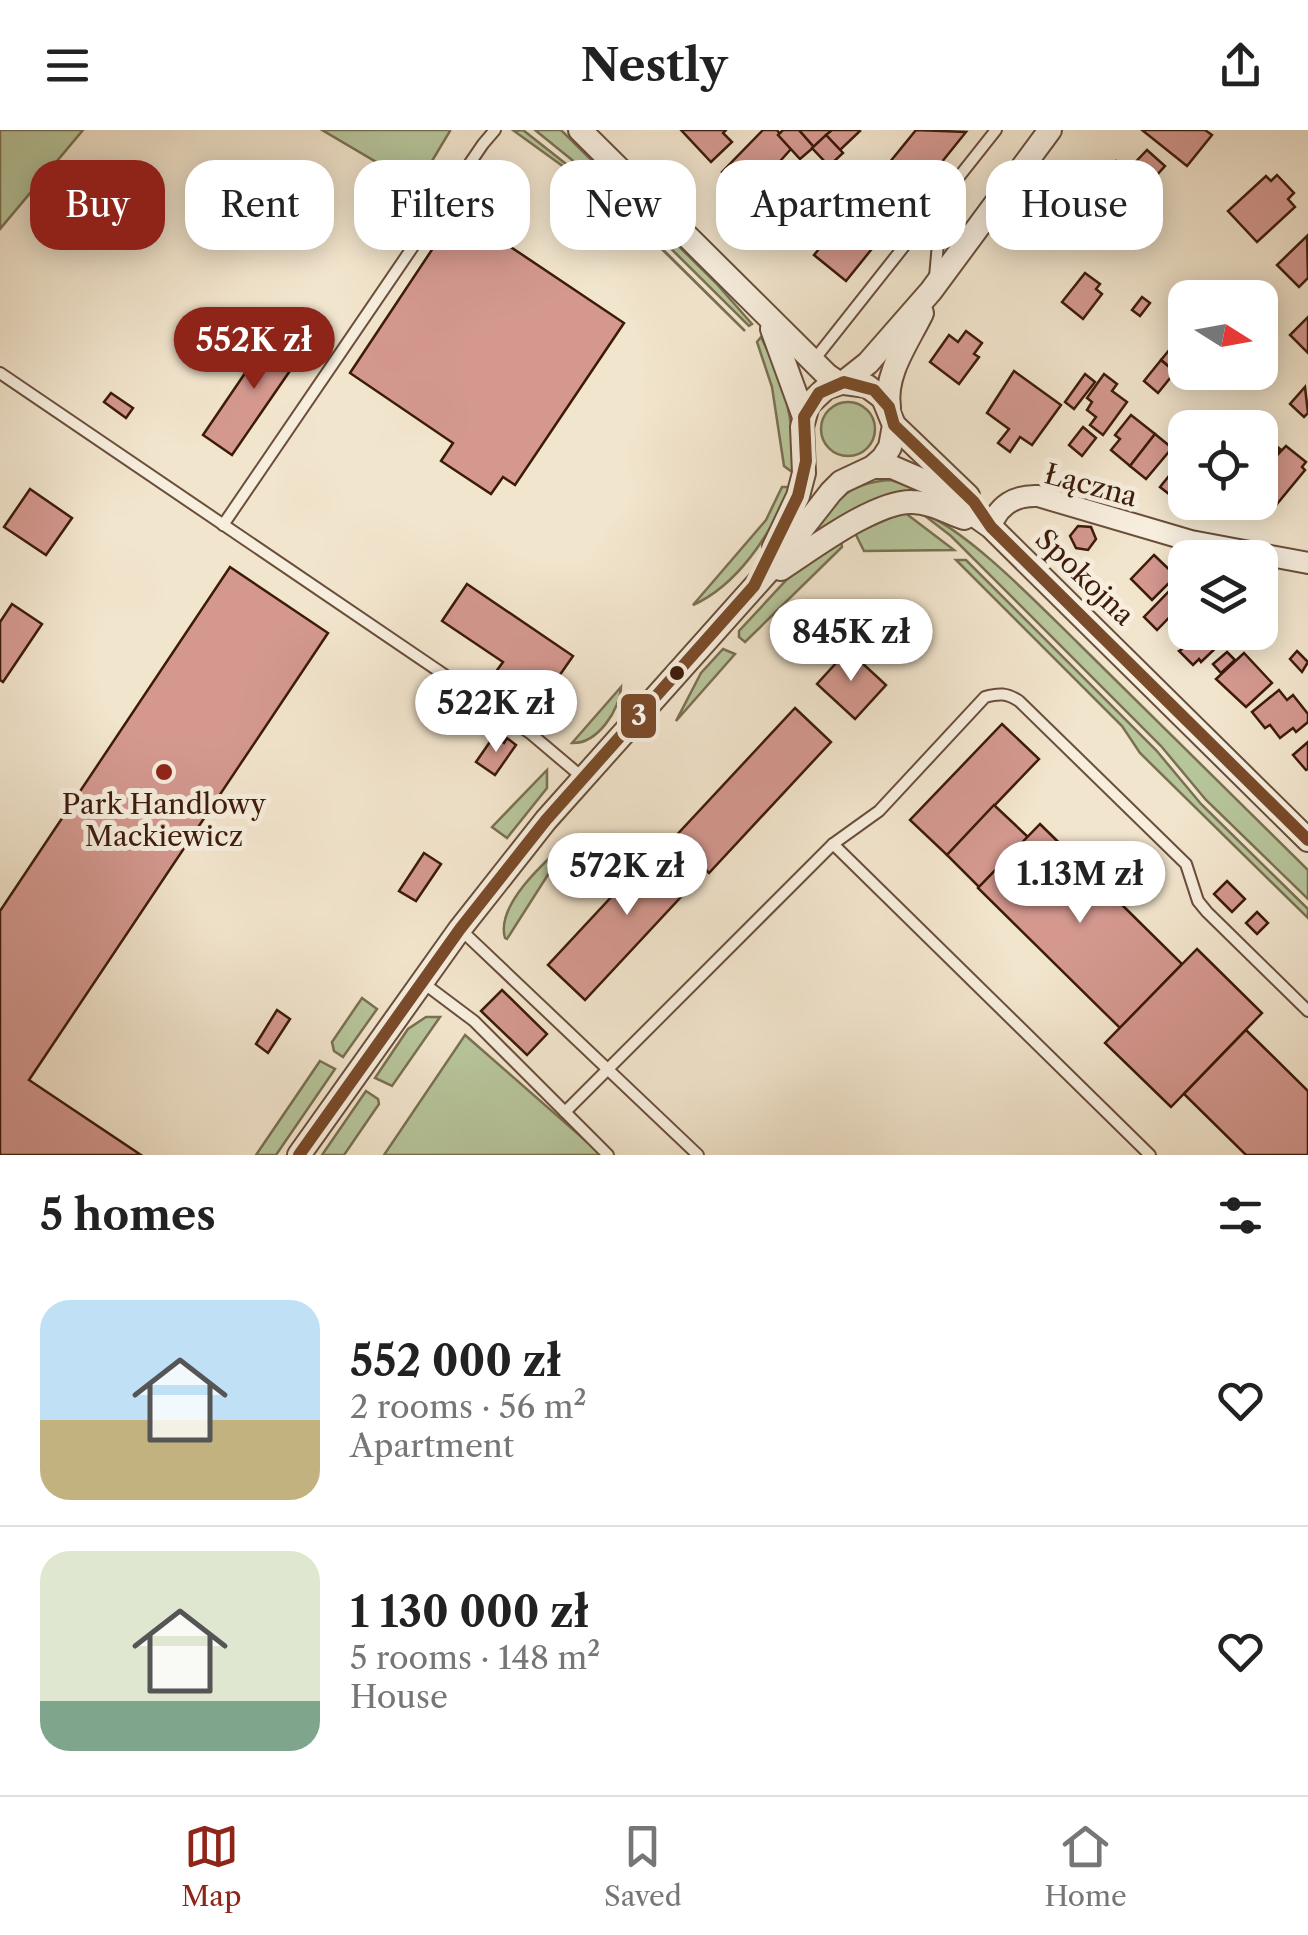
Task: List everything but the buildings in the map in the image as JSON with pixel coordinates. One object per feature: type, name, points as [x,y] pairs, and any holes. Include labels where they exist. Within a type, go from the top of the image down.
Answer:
[{"type":"street","points":[[580,130],[812,362],[830,378],[867,386],[892,416]]},
{"type":"street","points":[[804,416],[819,393],[844,382],[868,362],[932,289],[1050,130]]},
{"type":"street","points":[[299,1155],[460,928],[583,778],[784,554],[831,492],[890,447],[892,416],[888,397],[893,373],[932,289]]},
{"type":"street","points":[[754,586],[798,496],[804,473],[804,416],[769,322]]},
{"type":"street","name":"Spokojna","points":[[892,416],[974,502],[990,527]]},
{"type":"street","points":[[805,444],[813,458],[828,470],[864,470]]},
{"type":"street","name":"Spokojna","points":[[864,470],[892,467],[929,483],[990,527],[1308,840]]},
{"type":"street","name":"Łączna","points":[[990,527],[1012,500],[1038,496],[1191,541],[1308,563]]},
{"type":"street","points":[[754,586],[817,544],[897,503],[924,503],[990,527]]},
{"type":"lane","points":[[222,525],[495,130]]},
{"type":"lane","points":[[966,168],[996,130]]},
{"type":"lane","points":[[812,362],[901,250]]},
{"type":"lane","points":[[932,289],[936,250]]},
{"type":"lane","points":[[0,374],[530,734],[583,778]]},
{"type":"lane","points":[[565,1112],[833,844],[879,811],[985,697],[1009,694],[1020,701],[1186,864],[1198,901],[1207,912],[1308,1011]]},
{"type":"lane","points":[[833,844],[1150,1155]]},
{"type":"lane","points":[[460,928],[698,1155]]},
{"type":"lane","points":[[421,982],[474,1021],[608,1155]]},
{"type":"green space","points":[[0,130],[83,130],[58,160],[30,160],[30,193],[0,229]]},
{"type":"green space","points":[[322,130],[450,131],[433,160],[373,160]]},
{"type":"green space","points":[[523,130],[561,160],[554,160],[514,131]]},
{"type":"green space","points":[[535,130],[561,130],[591,160],[572,160]]},
{"type":"green space","points":[[672,250],[683,250],[716,283],[752,324],[749,326]]},
{"type":"green space","points":[[761,337],[787,402],[792,472],[784,466],[772,387],[757,342]]},
{"type":"green space","points":[[848,402],[867,410],[875,429],[867,448],[848,456],[829,448],[821,429],[829,410]]},
{"type":"green space","points":[[891,480],[923,490],[811,536],[843,496],[863,485]]},
{"type":"green space","points":[[782,487],[789,487],[789,493],[750,558],[724,585],[693,605],[766,520]]},
{"type":"green space","points":[[904,512],[954,550],[864,551],[855,533]]},
{"type":"green space","points":[[920,512],[939,521],[1003,570],[1308,870],[1308,899],[1206,800],[1161,746],[951,536]]},
{"type":"green space","points":[[841,541],[842,547],[745,642],[739,637],[739,631],[790,576]]},
{"type":"green space","points":[[956,560],[966,560],[1156,750],[1201,804],[1308,909],[1308,918],[1140,753],[1122,726]]},
{"type":"green space","points":[[723,649],[735,654],[676,721],[701,673]]},
{"type":"green space","points":[[621,687],[617,705],[599,732],[572,743]]},
{"type":"green space","points":[[547,770],[547,788],[507,838],[492,827]]},
{"type":"green space","points":[[572,837],[505,938],[504,925],[516,897],[538,869]]},
{"type":"green space","points":[[362,998],[377,1009],[343,1057],[334,1051],[332,1042]]},
{"type":"green space","points":[[426,1017],[440,1017],[392,1086],[375,1078],[408,1029]]},
{"type":"green space","points":[[465,1035],[602,1155],[384,1155]]},
{"type":"green space","points":[[320,1061],[335,1069],[276,1155],[256,1155]]},
{"type":"green space","points":[[366,1091],[379,1104],[344,1155],[322,1155]]},
{"type":"transit line","name":"3","points":[[299,1155],[460,929],[546,820],[754,586],[798,496],[806,461],[804,417],[819,393],[844,382],[874,390],[889,407],[894,425],[974,502],[991,527],[1308,840]]},
{"type":"place","name":"Park Handlowy Mackiewicz","points":[[164,772]]}]
